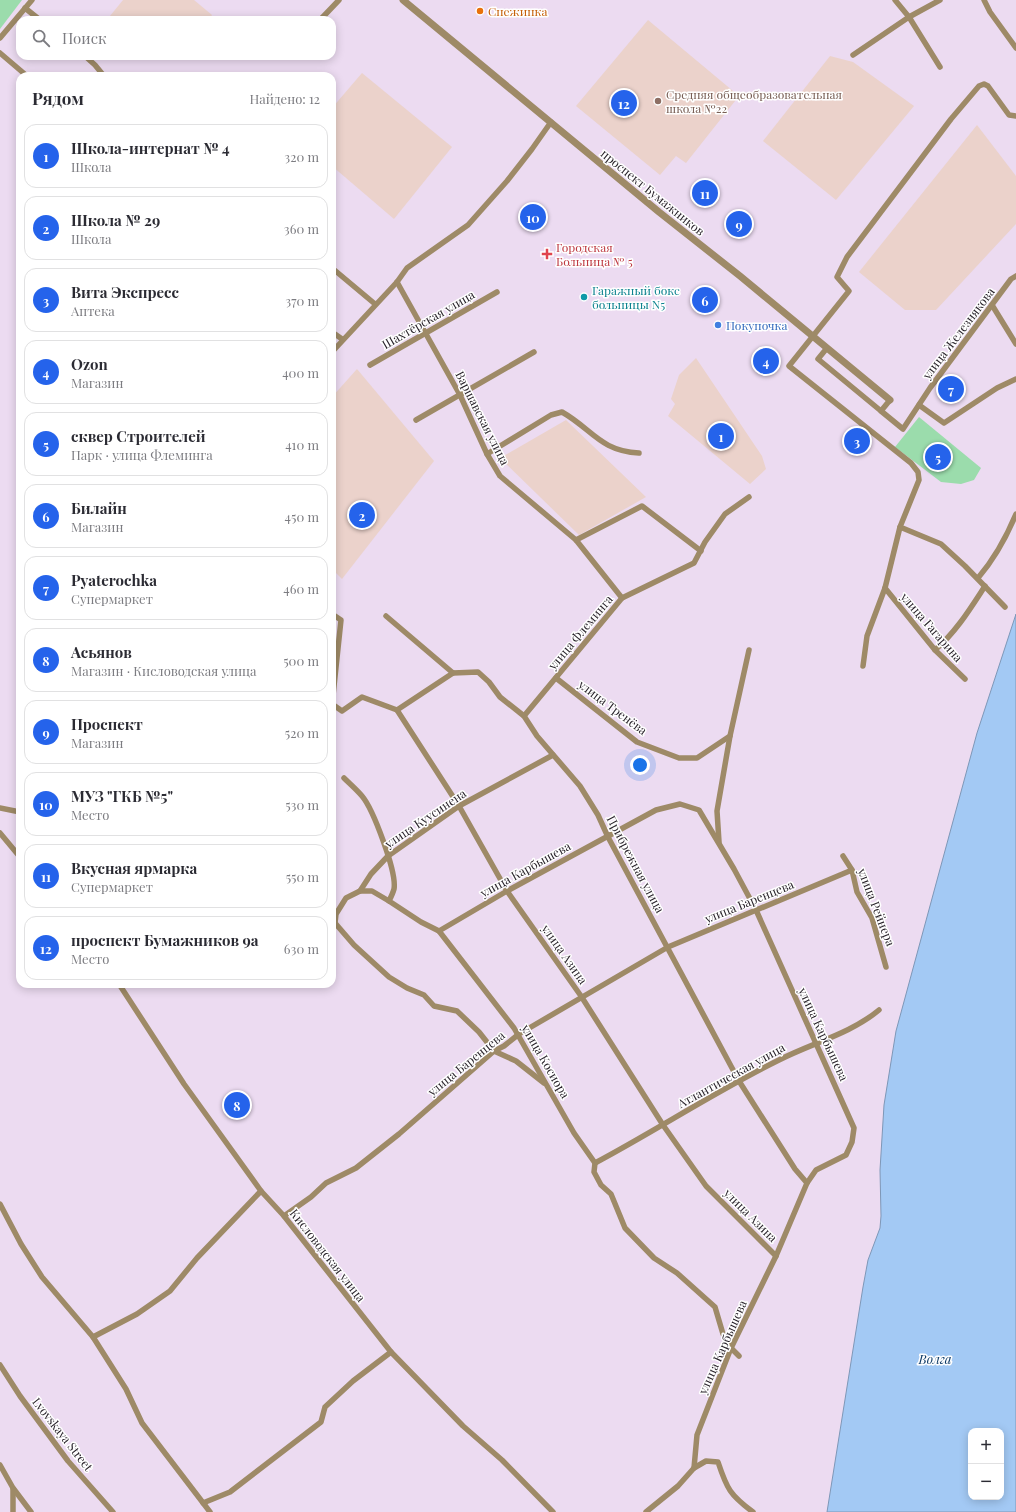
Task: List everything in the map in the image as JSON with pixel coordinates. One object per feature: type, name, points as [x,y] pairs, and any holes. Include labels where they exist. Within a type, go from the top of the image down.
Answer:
[{"type":"street","points":[[18,16],[32,0]]},
{"type":"street","points":[[324,16],[339,0]]},
{"type":"street","name":"проспект Бумажников","points":[[403,0],[890,400]]},
{"type":"street","points":[[895,0],[910,17],[940,67]]},
{"type":"street","points":[[853,55],[910,17],[940,0]]},
{"type":"street","points":[[984,0],[990,12],[1016,48]]},
{"type":"street","points":[[25,8],[35,16]]},
{"type":"street","points":[[0,38],[16,19]]},
{"type":"street","points":[[0,53],[22,72]]},
{"type":"street","points":[[89,60],[101,72]]},
{"type":"street","points":[[863,666],[868,636],[885,588],[900,527],[919,480],[918,472],[911,463],[789,366],[850,291],[837,277],[847,257],[951,119],[979,86],[984,84],[988,86],[1009,115],[1016,116]]},
{"type":"street","points":[[336,347],[397,282],[407,268],[468,225],[532,150],[551,122]]},
{"type":"street","points":[[336,271],[375,304]]},
{"type":"street","name":"улица Железнякова","points":[[881,411],[903,429],[1011,279],[1016,276]]},
{"type":"street","name":"Варшавская улица","points":[[397,282],[424,333],[460,395],[487,454],[500,476],[576,540],[622,598]]},
{"type":"street","name":"Шахтёрская улица","points":[[370,365],[497,292]]},
{"type":"street","points":[[992,305],[1016,344]]},
{"type":"street","points":[[336,335],[342,339]]},
{"type":"street","points":[[827,348],[818,359],[881,411],[890,400]]},
{"type":"street","points":[[416,420],[534,352]]},
{"type":"street","points":[[919,405],[944,423],[997,388],[1016,379]]},
{"type":"street","points":[[487,454],[551,415],[562,412],[610,448],[625,453],[639,453]]},
{"type":"street","name":"улица Флеминга","points":[[524,716],[622,598],[694,563],[705,542],[725,514],[749,497]]},
{"type":"street","points":[[576,540],[642,506],[701,551]]},
{"type":"street","points":[[978,578],[995,558],[1016,514]]},
{"type":"street","points":[[900,527],[941,544],[978,578],[1005,607]]},
{"type":"street","points":[[935,650],[946,641],[985,586]]},
{"type":"street","name":"улица Гагарина","points":[[885,588],[935,650],[965,679]]},
{"type":"street","points":[[336,707],[342,711],[362,697],[397,710],[453,672],[386,616]]},
{"type":"street","points":[[336,617],[341,620],[336,667]]},
{"type":"street","points":[[720,845],[717,829],[717,811],[730,736],[750,650]]},
{"type":"street","name":"Прибрежная улица","points":[[453,672],[478,672],[489,682],[500,697],[524,716],[537,736],[580,786],[598,815],[608,837],[739,1081],[795,1169],[807,1183]]},
{"type":"street","name":"улица Тренёва","points":[[556,678],[638,742],[678,758],[697,758],[730,736]]},
{"type":"street","name":"улица Азина","points":[[397,710],[459,806],[507,891],[581,996],[663,1125],[706,1186],[776,1256]]},
{"type":"street","name":"улица Куусинена","points":[[336,914],[346,898],[360,891],[371,874],[388,856],[459,806],[553,755]]},
{"type":"street","points":[[344,778],[362,796],[372,813],[388,856],[394,888],[389,901]]},
{"type":"street","name":"улица Карбышева","points":[[440,931],[507,891],[656,810],[680,804],[699,810],[756,910],[815,1044],[845,1105],[854,1128],[852,1142],[846,1155],[816,1170],[807,1183],[776,1256],[731,1348],[697,1434],[694,1468]]},
{"type":"street","points":[[0,808],[16,811]]},
{"type":"street","points":[[0,833],[16,852]]},
{"type":"street","name":"улица Рейнера","points":[[843,856],[852,870],[857,892],[872,918],[886,966]]},
{"type":"street","name":"улица Баренцева","points":[[284,1216],[311,1197],[326,1183],[362,1163],[399,1134],[494,1051],[581,996],[668,947],[852,870]]},
{"type":"street","name":"улица Косиора","points":[[360,891],[372,891],[421,922],[440,931],[519,1034],[574,1133],[595,1163],[594,1172],[602,1185],[611,1194],[625,1228],[654,1258],[677,1273],[715,1308],[723,1334],[731,1348],[739,1356]]},
{"type":"street","points":[[336,927],[389,977],[407,988],[424,995],[434,1006],[457,1012],[479,1032],[494,1051],[516,1061],[548,1087]]},
{"type":"street","name":"Кисловодская улица","points":[[122,988],[184,1084],[260,1191],[284,1216],[391,1352],[462,1426],[502,1460],[553,1512]]},
{"type":"street","name":"Атлантическая улица","points":[[595,1163],[739,1081],[779,1060],[825,1041],[869,1019],[879,1010]]},
{"type":"street","points":[[93,1337],[137,1314],[170,1291],[197,1258],[260,1191]]},
{"type":"street","points":[[0,1204],[21,1244],[42,1277],[93,1337],[126,1389],[142,1423],[210,1512]]},
{"type":"street","points":[[203,1503],[230,1492],[321,1422],[325,1407],[353,1381],[391,1352]]},
{"type":"street","name":"Lvovskaya Street","points":[[0,1365],[20,1396],[64,1456],[113,1512]]},
{"type":"street","points":[[646,1512],[678,1486],[694,1468],[706,1461],[718,1462],[724,1481],[733,1497],[753,1512]]},
{"type":"street","points":[[0,1465],[13,1488],[31,1512]]},
{"type":"street","points":[[13,1488],[13,1512]]},
{"type":"shaded area","points":[[123,0],[194,0],[212,15],[211,16],[110,16]]},
{"type":"shaded area","name":"Средняя общеобразовательная школа №22","points":[[648,20],[739,96],[686,163],[676,156],[660,175],[576,106]]},
{"type":"shaded area","points":[[830,56],[853,62],[914,106],[836,200],[763,141]]},
{"type":"shaded area","points":[[362,73],[452,147],[394,219],[336,169],[336,103]]},
{"type":"shaded area","points":[[977,125],[1016,176],[1016,224],[936,310],[905,310],[859,272]]},
{"type":"shaded area","points":[[696,358],[762,456],[766,469],[750,484],[668,416],[675,404],[671,399],[679,375]]},
{"type":"shaded area","points":[[357,369],[434,461],[342,579],[336,573],[336,393]]},
{"type":"shaded area","points":[[566,420],[646,497],[579,535],[500,458]]},
{"type":"green space","points":[[0,0],[22,0],[0,29]]},
{"type":"green space","points":[[919,417],[981,468],[974,480],[961,484],[941,482],[895,447]]},
{"type":"water","name":"Волга","points":[[1016,614],[1016,1512],[827,1512],[868,1260],[880,1228],[880,1170],[884,1105],[896,1031],[977,733]]},
{"type":"place","name":"Снежинка","points":[[480,11]]},
{"type":"place","name":"Средняя общеобразовательная школа №22","points":[[658,101]]},
{"type":"place","name":"проспект Бумажников 9а","points":[[624,103]]},
{"type":"place","name":"Вкусная ярмарка","points":[[705,193]]},
{"type":"place","name":"МУЗ \"ГКБ №5\"","points":[[533,217]]},
{"type":"place","name":"Проспект","points":[[739,224]]},
{"type":"place","name":"Городская Больница № 5","points":[[547,254]]},
{"type":"place","name":"Гаражный бокс больницы N5","points":[[584,297]]},
{"type":"place","name":"Билайн","points":[[705,300]]},
{"type":"place","name":"Покупочка","points":[[718,325]]},
{"type":"place","name":"Ozon","points":[[766,361]]},
{"type":"place","name":"Pyaterochka","points":[[951,389]]},
{"type":"place","name":"Школа-интернат № 4","points":[[721,436]]},
{"type":"place","name":"Вита Экспресс","points":[[857,441]]},
{"type":"place","name":"сквер Строителей","points":[[938,457]]},
{"type":"place","name":"Школа № 29","points":[[362,515]]},
{"type":"place","name":"Асьянов","points":[[237,1105]]}]
